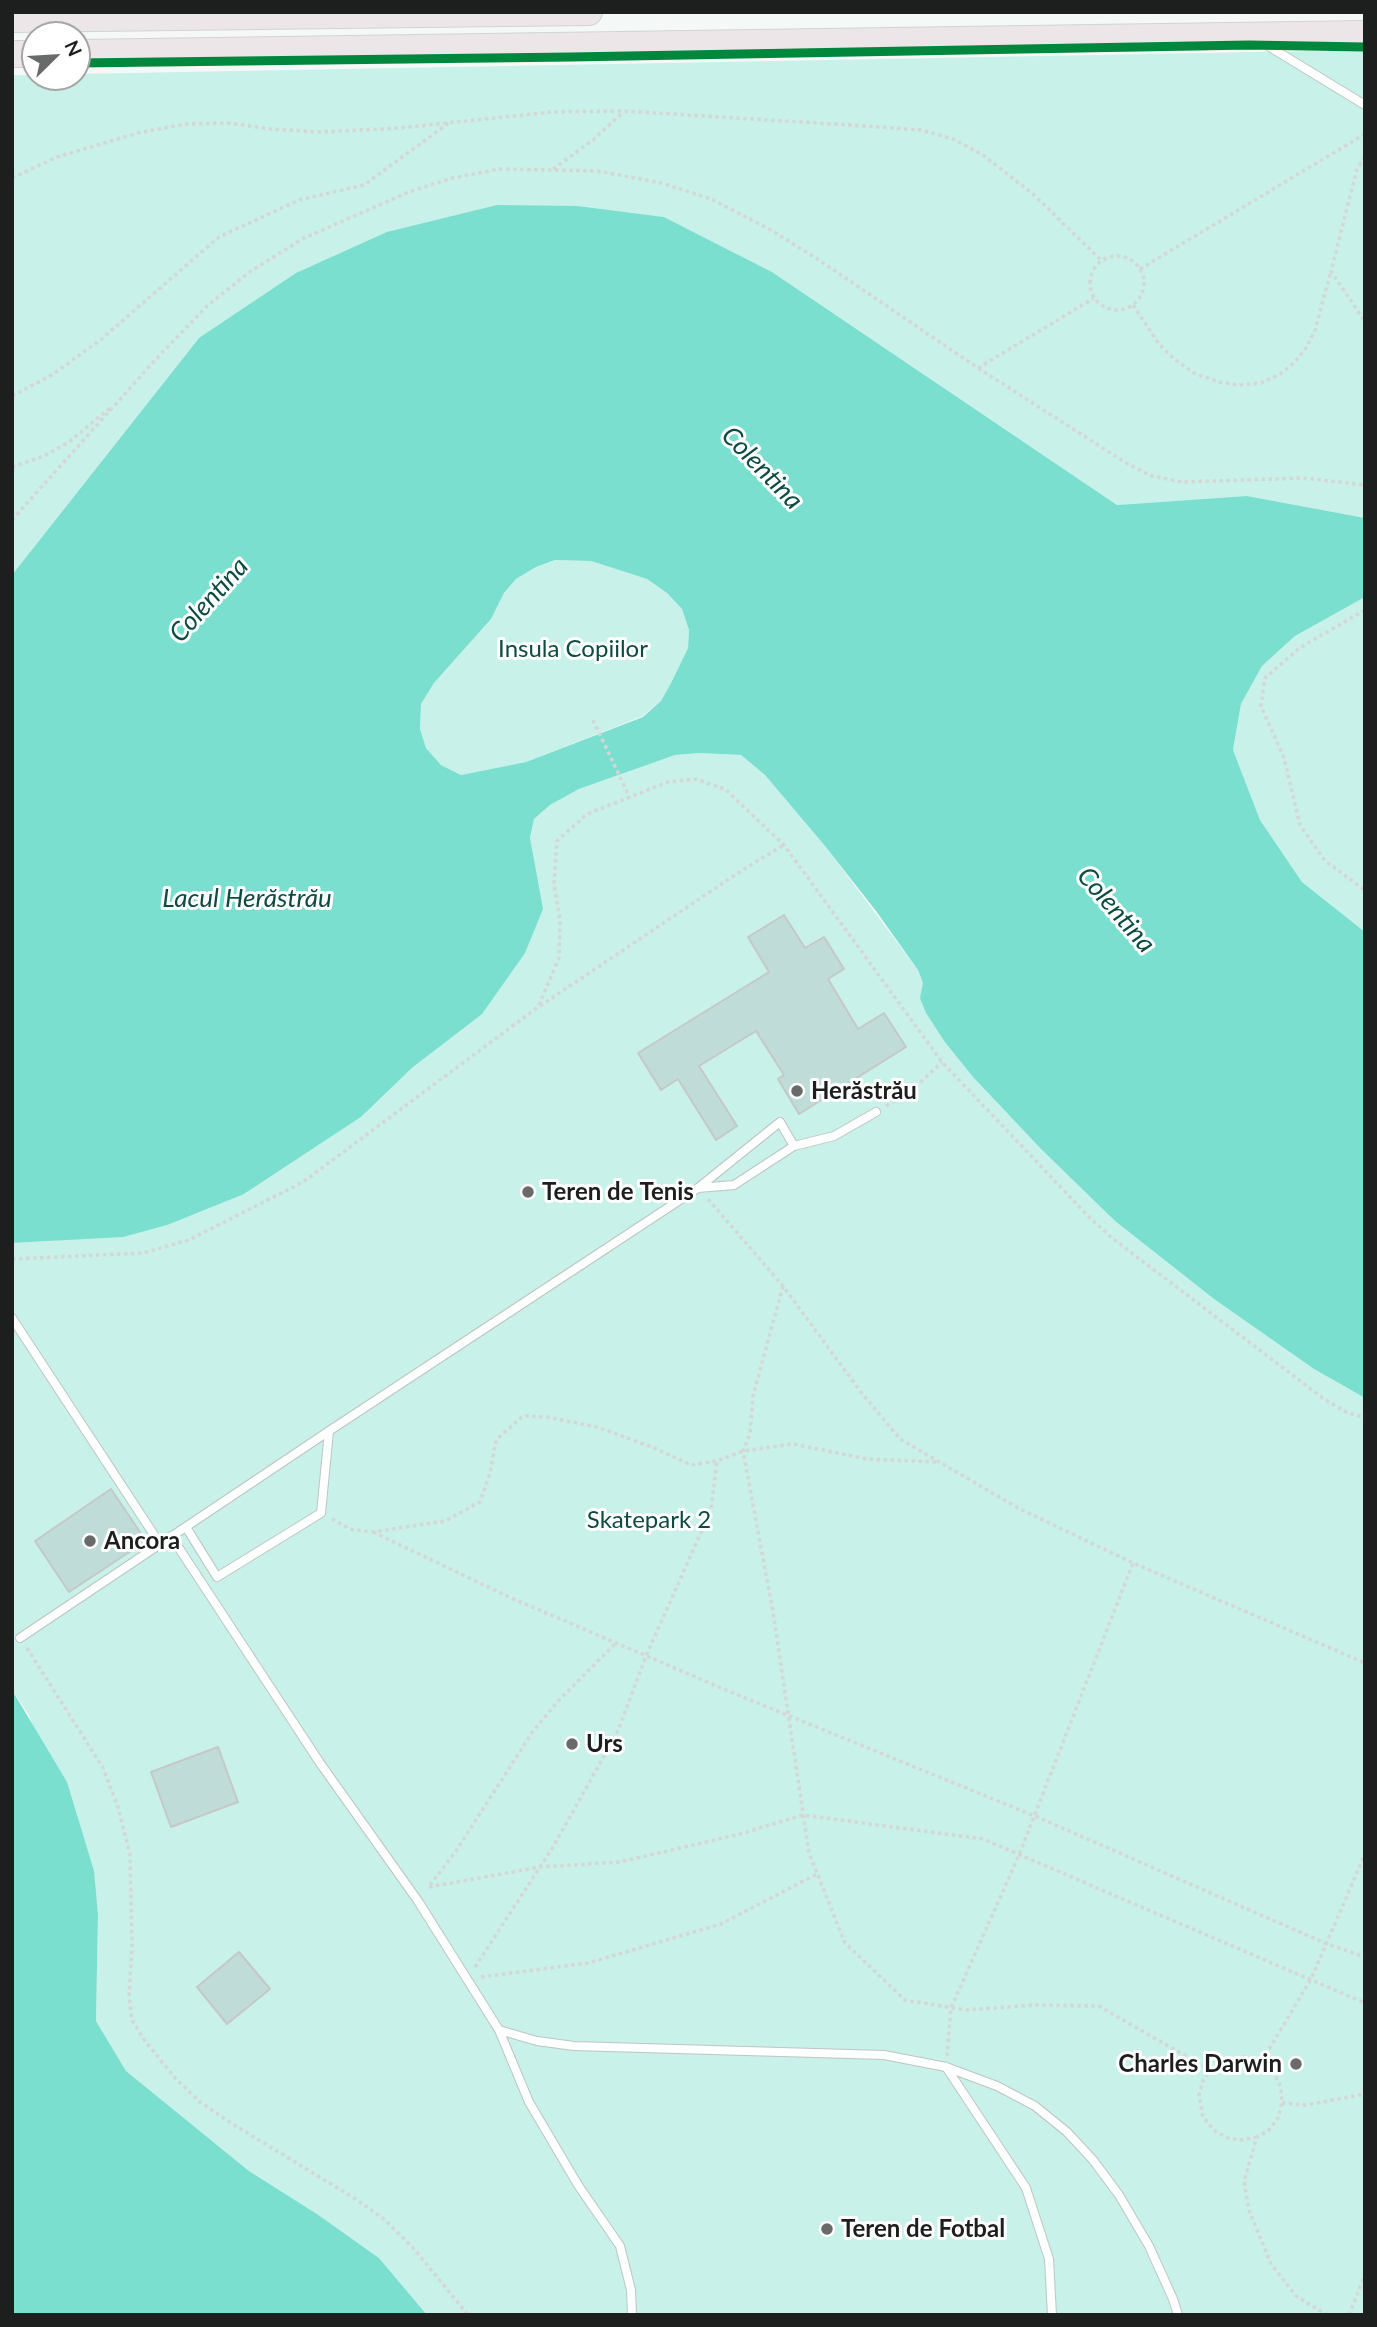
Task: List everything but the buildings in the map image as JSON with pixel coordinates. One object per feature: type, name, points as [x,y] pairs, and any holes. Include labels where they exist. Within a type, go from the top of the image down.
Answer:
[{"type":"main road","points":[[12,19],[589,12]]},
{"type":"main road","points":[[91,53],[1365,34]]},
{"type":"lane","points":[[1254,36],[1365,105]]},
{"type":"lane","points":[[698,1188],[734,1185],[794,1146],[834,1136],[876,1112]]},
{"type":"lane","points":[[20,1638],[329,1430],[698,1188],[780,1122],[794,1146]]},
{"type":"lane","points":[[12,1318],[160,1544]]},
{"type":"lane","points":[[186,1527],[217,1577],[321,1513],[329,1430]]},
{"type":"lane","points":[[172,1536],[320,1763],[418,1901],[499,2031],[529,2102],[578,2185],[620,2246],[631,2290],[632,2315]]},
{"type":"lane","points":[[499,2031],[537,2041],[574,2046],[884,2056],[946,2067],[998,2086],[1035,2106],[1094,2160],[1119,2195],[1149,2246],[1178,2315]]},
{"type":"lane","points":[[946,2067],[1026,2188],[1049,2259],[1052,2315]]},
{"type":"path","points":[[553,169],[593,140],[624,111]]},
{"type":"path","points":[[12,178],[57,157],[138,133],[185,124],[228,122],[271,130],[320,132],[400,128],[552,112],[624,111],[921,130],[953,139],[983,155],[1033,194],[1102,261]]},
{"type":"path","points":[[12,396],[52,376],[99,341],[219,237],[299,200],[364,185],[452,121]]},
{"type":"path","points":[[1140,269],[1365,134]]},
{"type":"path","points":[[1133,305],[1159,344],[1194,373],[1219,382],[1237,384],[1261,383],[1280,374],[1295,362],[1315,330],[1357,169],[1365,157]]},
{"type":"path","points":[[12,520],[208,305],[251,271],[303,238],[409,192],[452,177],[499,169],[598,171],[662,183],[711,199],[771,230],[819,260],[978,368],[1126,463],[1152,476],[1182,482],[1303,478],[1365,485]]},
{"type":"path","points":[[1118,256],[1131,260],[1140,269],[1144,284],[1133,305],[1114,310],[1105,308],[1094,298],[1090,288],[1091,276],[1102,261],[1118,256]]},
{"type":"path","points":[[1331,271],[1365,322]]},
{"type":"path","points":[[978,368],[1094,298]]},
{"type":"path","points":[[12,467],[44,456],[69,442],[123,397]]},
{"type":"path","points":[[1365,610],[1301,647],[1265,678],[1261,706],[1284,758],[1300,825],[1325,861],[1365,891]]},
{"type":"path","points":[[593,720],[629,796]]},
{"type":"path","points":[[538,1007],[559,958],[560,920],[554,884],[556,841],[587,814],[667,782],[695,779],[725,789],[784,845],[942,1062],[1089,1217],[1112,1238],[1324,1399],[1365,1418]]},
{"type":"path","points":[[12,1259],[143,1253],[189,1240],[303,1182],[538,1007],[784,845]]},
{"type":"path","points":[[876,1112],[909,1093],[942,1062]]},
{"type":"path","points":[[698,1188],[783,1286],[860,1391],[900,1439],[1018,1508],[1133,1563],[1365,1663]]},
{"type":"path","points":[[783,1286],[753,1396],[750,1434],[743,1451],[773,1612],[809,1853],[845,1943],[905,2000],[966,2010],[1037,2005],[1099,2006],[1210,2070]]},
{"type":"path","points":[[321,1513],[350,1529],[373,1532],[444,1521],[480,1503],[490,1474],[496,1440],[523,1416],[547,1417],[597,1427],[691,1465],[717,1461],[743,1451],[793,1444],[867,1459],[939,1462]]},
{"type":"path","points":[[467,1979],[540,1867],[617,1733],[646,1656],[711,1510],[717,1461]]},
{"type":"path","points":[[373,1532],[509,1597],[646,1656],[1035,1816],[1328,1944],[1365,1957]]},
{"type":"path","points":[[946,2067],[951,2008],[1035,1816],[1133,1563]]},
{"type":"path","points":[[20,1638],[103,1768],[118,1807],[130,1855],[132,1946],[129,1996],[132,2020],[145,2041],[176,2079],[200,2102],[384,2219],[415,2250],[468,2315]]},
{"type":"path","points":[[418,1901],[456,1851],[533,1731],[616,1643]]},
{"type":"path","points":[[429,1887],[540,1867],[620,1862],[740,1834],[803,1815],[984,1839],[1365,2003]]},
{"type":"path","points":[[1262,2061],[1311,1979],[1365,1854]]},
{"type":"path","points":[[467,1979],[588,1963],[721,1924],[817,1874]]},
{"type":"path","points":[[1243,2057],[1262,2061],[1275,2075],[1281,2087],[1282,2103],[1278,2118],[1268,2131],[1257,2137],[1240,2140],[1228,2138],[1215,2131],[1203,2117],[1199,2095],[1210,2070],[1224,2061],[1243,2057]]},
{"type":"path","points":[[1282,2103],[1306,2105],[1365,2094]]},
{"type":"path","points":[[1257,2137],[1244,2181],[1249,2210],[1271,2264],[1296,2296],[1327,2315]]},
{"type":"path","points":[[1349,2315],[1365,2275]]},
{"type":"green space","points":[[1365,50],[1365,518],[1247,496],[1117,505],[772,272],[664,217],[578,206],[199,338],[12,575],[12,75],[21,75],[21,91],[91,91],[91,74]]},
{"type":"green space","name":"Insula Copiilor","points":[[555,560],[591,561],[647,579],[667,593],[682,609],[689,630],[688,648],[661,701],[643,716],[526,762],[461,775],[441,765],[426,748],[420,729],[421,704],[434,683],[491,619],[504,593],[516,579]]},
{"type":"green space","points":[[1365,597],[1365,932],[1302,882],[1260,820],[1233,751],[1241,704],[1262,666],[1295,636]]},
{"type":"green space","name":"Skatepark 2","points":[[675,755],[741,755],[765,775],[825,846],[918,970],[923,983],[926,1013],[944,1041],[973,1077],[1041,1149],[1115,1221],[1214,1299],[1314,1369],[1365,1398],[1365,2315],[427,2315],[379,2258],[249,2171],[126,2071],[96,2021],[98,1915],[29,1715],[12,1690],[12,1243],[54,1241],[244,1194],[361,1117],[413,1067],[534,864],[530,838],[534,819],[550,805],[579,789]]},
{"type":"water","name":"Lacul Herăstrău","points":[[497,205],[578,206],[664,217],[772,272],[1117,505],[1247,496],[1365,518],[1365,597],[1295,636],[1262,666],[1241,704],[1233,750],[1260,820],[1302,882],[1365,932],[1365,1398],[1314,1369],[1214,1299],[1115,1221],[1041,1149],[973,1077],[944,1041],[920,998],[923,983],[918,970],[876,911],[765,775],[741,755],[675,755],[579,789],[550,805],[534,819],[530,838],[543,909],[525,953],[482,1014],[413,1067],[361,1117],[244,1194],[167,1225],[123,1237],[12,1243],[12,575],[199,338],[296,273],[387,232]],"holes":[[[555,560],[591,561],[647,579],[667,593],[682,609],[689,630],[688,648],[661,701],[643,717],[526,762],[461,775],[441,765],[426,748],[420,729],[421,704],[434,683],[491,619],[504,593],[516,579]]]},
{"type":"water","points":[[12,1690],[67,1782],[94,1871],[98,1915],[96,2021],[126,2071],[249,2171],[379,2258],[427,2315],[12,2315]]},
{"type":"cycle path","points":[[91,63],[1249,45],[1365,47]]},
{"type":"place","name":"Herăstrău","points":[[797,1091]]},
{"type":"place","name":"Teren de Tenis","points":[[528,1192]]},
{"type":"place","name":"Ancora","points":[[90,1541]]},
{"type":"place","name":"Urs","points":[[572,1744]]},
{"type":"place","name":"Charles Darwin","points":[[1296,2064]]},
{"type":"place","name":"Teren de Fotbal","points":[[827,2229]]},
{"type":"water label","name":"Colentina","points":[[762,468]]},
{"type":"water label","name":"Colentina","points":[[209,600]]},
{"type":"water label","name":"Colentina","points":[[1116,910]]}]
